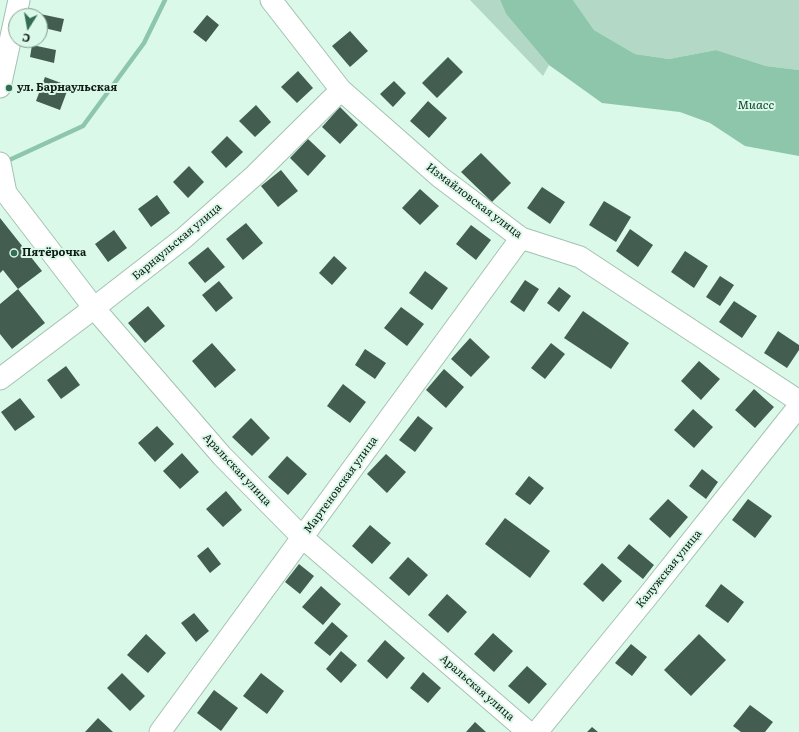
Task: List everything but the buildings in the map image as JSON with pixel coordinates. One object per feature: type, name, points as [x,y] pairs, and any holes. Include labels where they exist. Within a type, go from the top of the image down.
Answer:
[{"type":"street","points":[[0,87],[19,0]]},
{"type":"street","name":"Измайловская улица","points":[[271,0],[340,90],[440,177],[521,238],[580,257],[799,401]]},
{"type":"street","name":"Барнаульская улица","points":[[0,379],[184,238],[261,170],[340,90]]},
{"type":"street","name":"Аральская улица","points":[[1,172],[6,193],[94,308],[222,456],[303,538],[528,732]]},
{"type":"street","name":"Мартеновская улица","points":[[160,732],[521,238]]},
{"type":"street","name":"Калужская улица","points":[[537,732],[799,406]]},
{"type":"shaded area","points":[[470,0],[500,0],[506,14],[549,65],[543,76]]},
{"type":"shaded area","points":[[573,0],[799,0],[799,70],[766,66],[716,50],[669,59],[635,54],[594,30]]},
{"type":"water","name":"Миасс","points":[[500,0],[573,0],[594,30],[635,54],[669,59],[716,50],[766,66],[799,70],[799,156],[745,146],[710,123],[680,112],[602,103],[549,65],[506,14]]},
{"type":"waterway","points":[[5,162],[83,126],[144,43],[165,0]]},
{"type":"place","name":"ул. Барнаульская","points":[[9,88]]},
{"type":"place","name":"Пятёрочка","points":[[14,253]]}]
